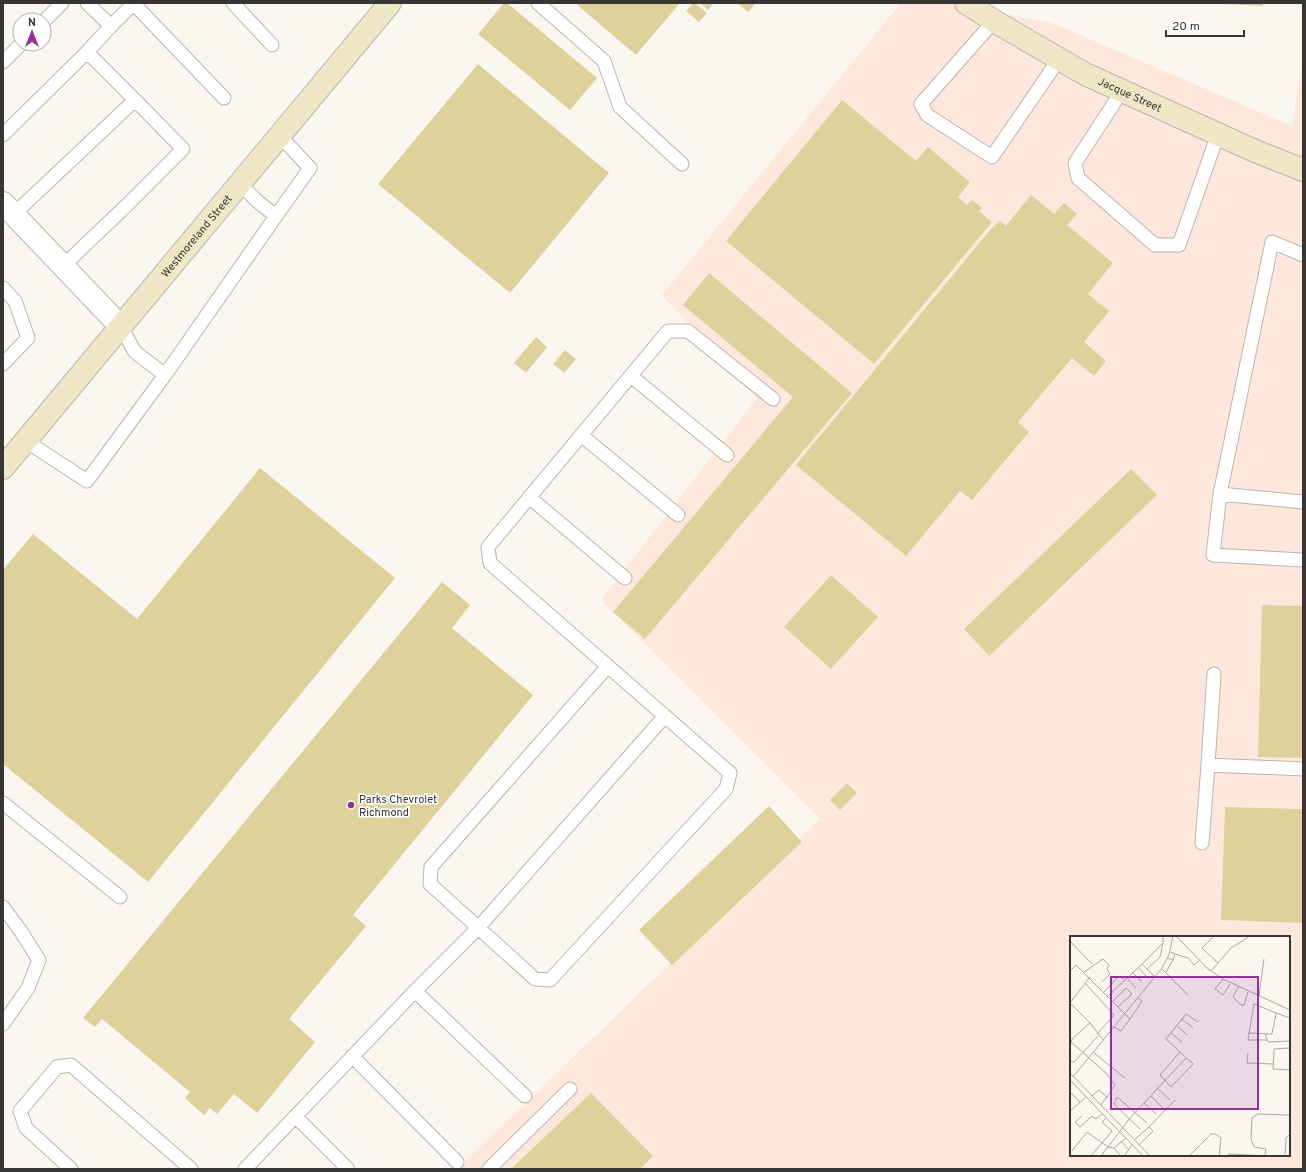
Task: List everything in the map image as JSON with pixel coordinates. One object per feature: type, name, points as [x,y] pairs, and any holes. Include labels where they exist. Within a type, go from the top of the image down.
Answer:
[{"type":"street","name":"Westmoreland Street","points":[[3,468],[390,3]]},
{"type":"street","name":"Jacque Street","points":[[966,3],[1085,74],[1255,151],[1303,170]]},
{"type":"street","points":[[9,209],[121,327]]},
{"type":"lane","points":[[52,13],[62,3]]},
{"type":"lane","points":[[87,3],[111,26]]},
{"type":"lane","points":[[3,136],[87,52],[133,3],[224,98]]},
{"type":"lane","points":[[233,3],[272,45]]},
{"type":"lane","points":[[538,3],[604,62],[620,107],[682,164]]},
{"type":"lane","points":[[994,21],[922,104],[927,115],[992,157],[1059,59]]},
{"type":"lane","points":[[3,62],[13,52]]},
{"type":"lane","points":[[63,266],[183,149],[87,52]]},
{"type":"lane","points":[[1122,91],[1075,163],[1078,178],[1155,245],[1179,245],[1218,134]]},
{"type":"lane","points":[[9,209],[135,100]]},
{"type":"lane","points":[[26,441],[86,481],[166,375],[310,168],[280,136]]},
{"type":"lane","points":[[240,184],[256,201],[276,216]]},
{"type":"lane","points":[[1303,255],[1272,242],[1220,494],[1213,555],[1303,560]]},
{"type":"lane","points":[[3,288],[16,301],[28,338],[3,364]]},
{"type":"lane","points":[[121,327],[135,352],[166,375]]},
{"type":"lane","points":[[608,666],[431,867],[430,884],[534,979],[550,980],[726,789],[730,773],[608,666],[490,563],[488,547],[668,331],[688,332],[773,399]]},
{"type":"lane","points":[[631,376],[727,455]]},
{"type":"lane","points":[[581,436],[678,515]]},
{"type":"lane","points":[[1220,494],[1303,502]]},
{"type":"lane","points":[[529,497],[625,578]]},
{"type":"lane","points":[[1202,843],[1214,674]]},
{"type":"lane","points":[[245,1169],[352,1056],[478,928],[665,716]]},
{"type":"lane","points":[[1208,765],[1303,770]]},
{"type":"lane","points":[[3,803],[120,897]]},
{"type":"lane","points":[[3,907],[39,960],[28,988],[3,1024]]},
{"type":"lane","points":[[415,991],[524,1096]]},
{"type":"lane","points":[[352,1056],[457,1162]]},
{"type":"lane","points":[[71,1169],[26,1128],[20,1111],[57,1067],[71,1065],[191,1169]]},
{"type":"lane","points":[[489,1169],[570,1089]]},
{"type":"lane","points":[[295,1116],[348,1169]]},
{"type":"shaded area","points":[[901,3],[945,3],[1052,23],[1292,126],[1303,56],[1303,1169],[457,1169],[820,819],[601,600],[757,398],[662,295]]},
{"type":"building","points":[[504,3],[507,3],[597,78],[570,110],[478,34]]},
{"type":"building","points":[[575,3],[680,3],[636,55]]},
{"type":"building","points":[[693,3],[707,13],[699,22],[686,11]]},
{"type":"building","points":[[700,3],[714,3],[708,10]]},
{"type":"building","points":[[737,3],[756,3],[748,12]]},
{"type":"building","points":[[1263,3],[1263,6],[1223,4]]},
{"type":"building","points":[[478,64],[609,173],[510,293],[378,184]]},
{"type":"building","points":[[842,100],[916,161],[928,147],[970,182],[958,197],[967,205],[972,200],[982,208],[979,211],[992,222],[874,364],[726,241]]},
{"type":"building","points":[[1031,195],[1054,214],[1064,203],[1077,214],[1067,225],[1113,263],[1088,294],[1109,311],[1084,342],[1106,361],[1094,376],[1072,358],[1018,422],[1029,432],[972,500],[960,491],[906,556],[796,465],[991,229],[1000,221],[1006,226]]},
{"type":"building","points":[[709,273],[852,393],[645,639],[613,612],[793,397],[683,305]]},
{"type":"building","points":[[536,337],[547,347],[526,373],[514,363]]},
{"type":"building","points":[[565,350],[576,359],[564,373],[553,364]]},
{"type":"building","points":[[260,468],[395,578],[148,882],[3,764],[3,570],[33,534],[137,619]]},
{"type":"building","points":[[1131,469],[1157,495],[989,656],[964,629]]},
{"type":"building","points":[[831,575],[878,617],[831,669],[784,627]]},
{"type":"building","name":"Parks Chevrolet Richmond","points":[[442,582],[470,605],[452,628],[533,695],[353,915],[366,926],[289,1019],[315,1042],[257,1113],[234,1094],[217,1114],[210,1108],[204,1115],[185,1098],[190,1092],[102,1019],[95,1027],[83,1018]]},
{"type":"building","points":[[1262,605],[1303,606],[1303,758],[1258,757]]},
{"type":"building","points":[[847,783],[857,793],[840,810],[830,800]]},
{"type":"building","points":[[769,806],[802,842],[672,965],[639,930]]},
{"type":"building","points":[[1225,807],[1303,809],[1303,923],[1221,920]]},
{"type":"building","points":[[591,1093],[653,1156],[640,1169],[511,1169]]},
{"type":"place","name":"Parks Chevrolet Richmond","points":[[351,805]]}]
